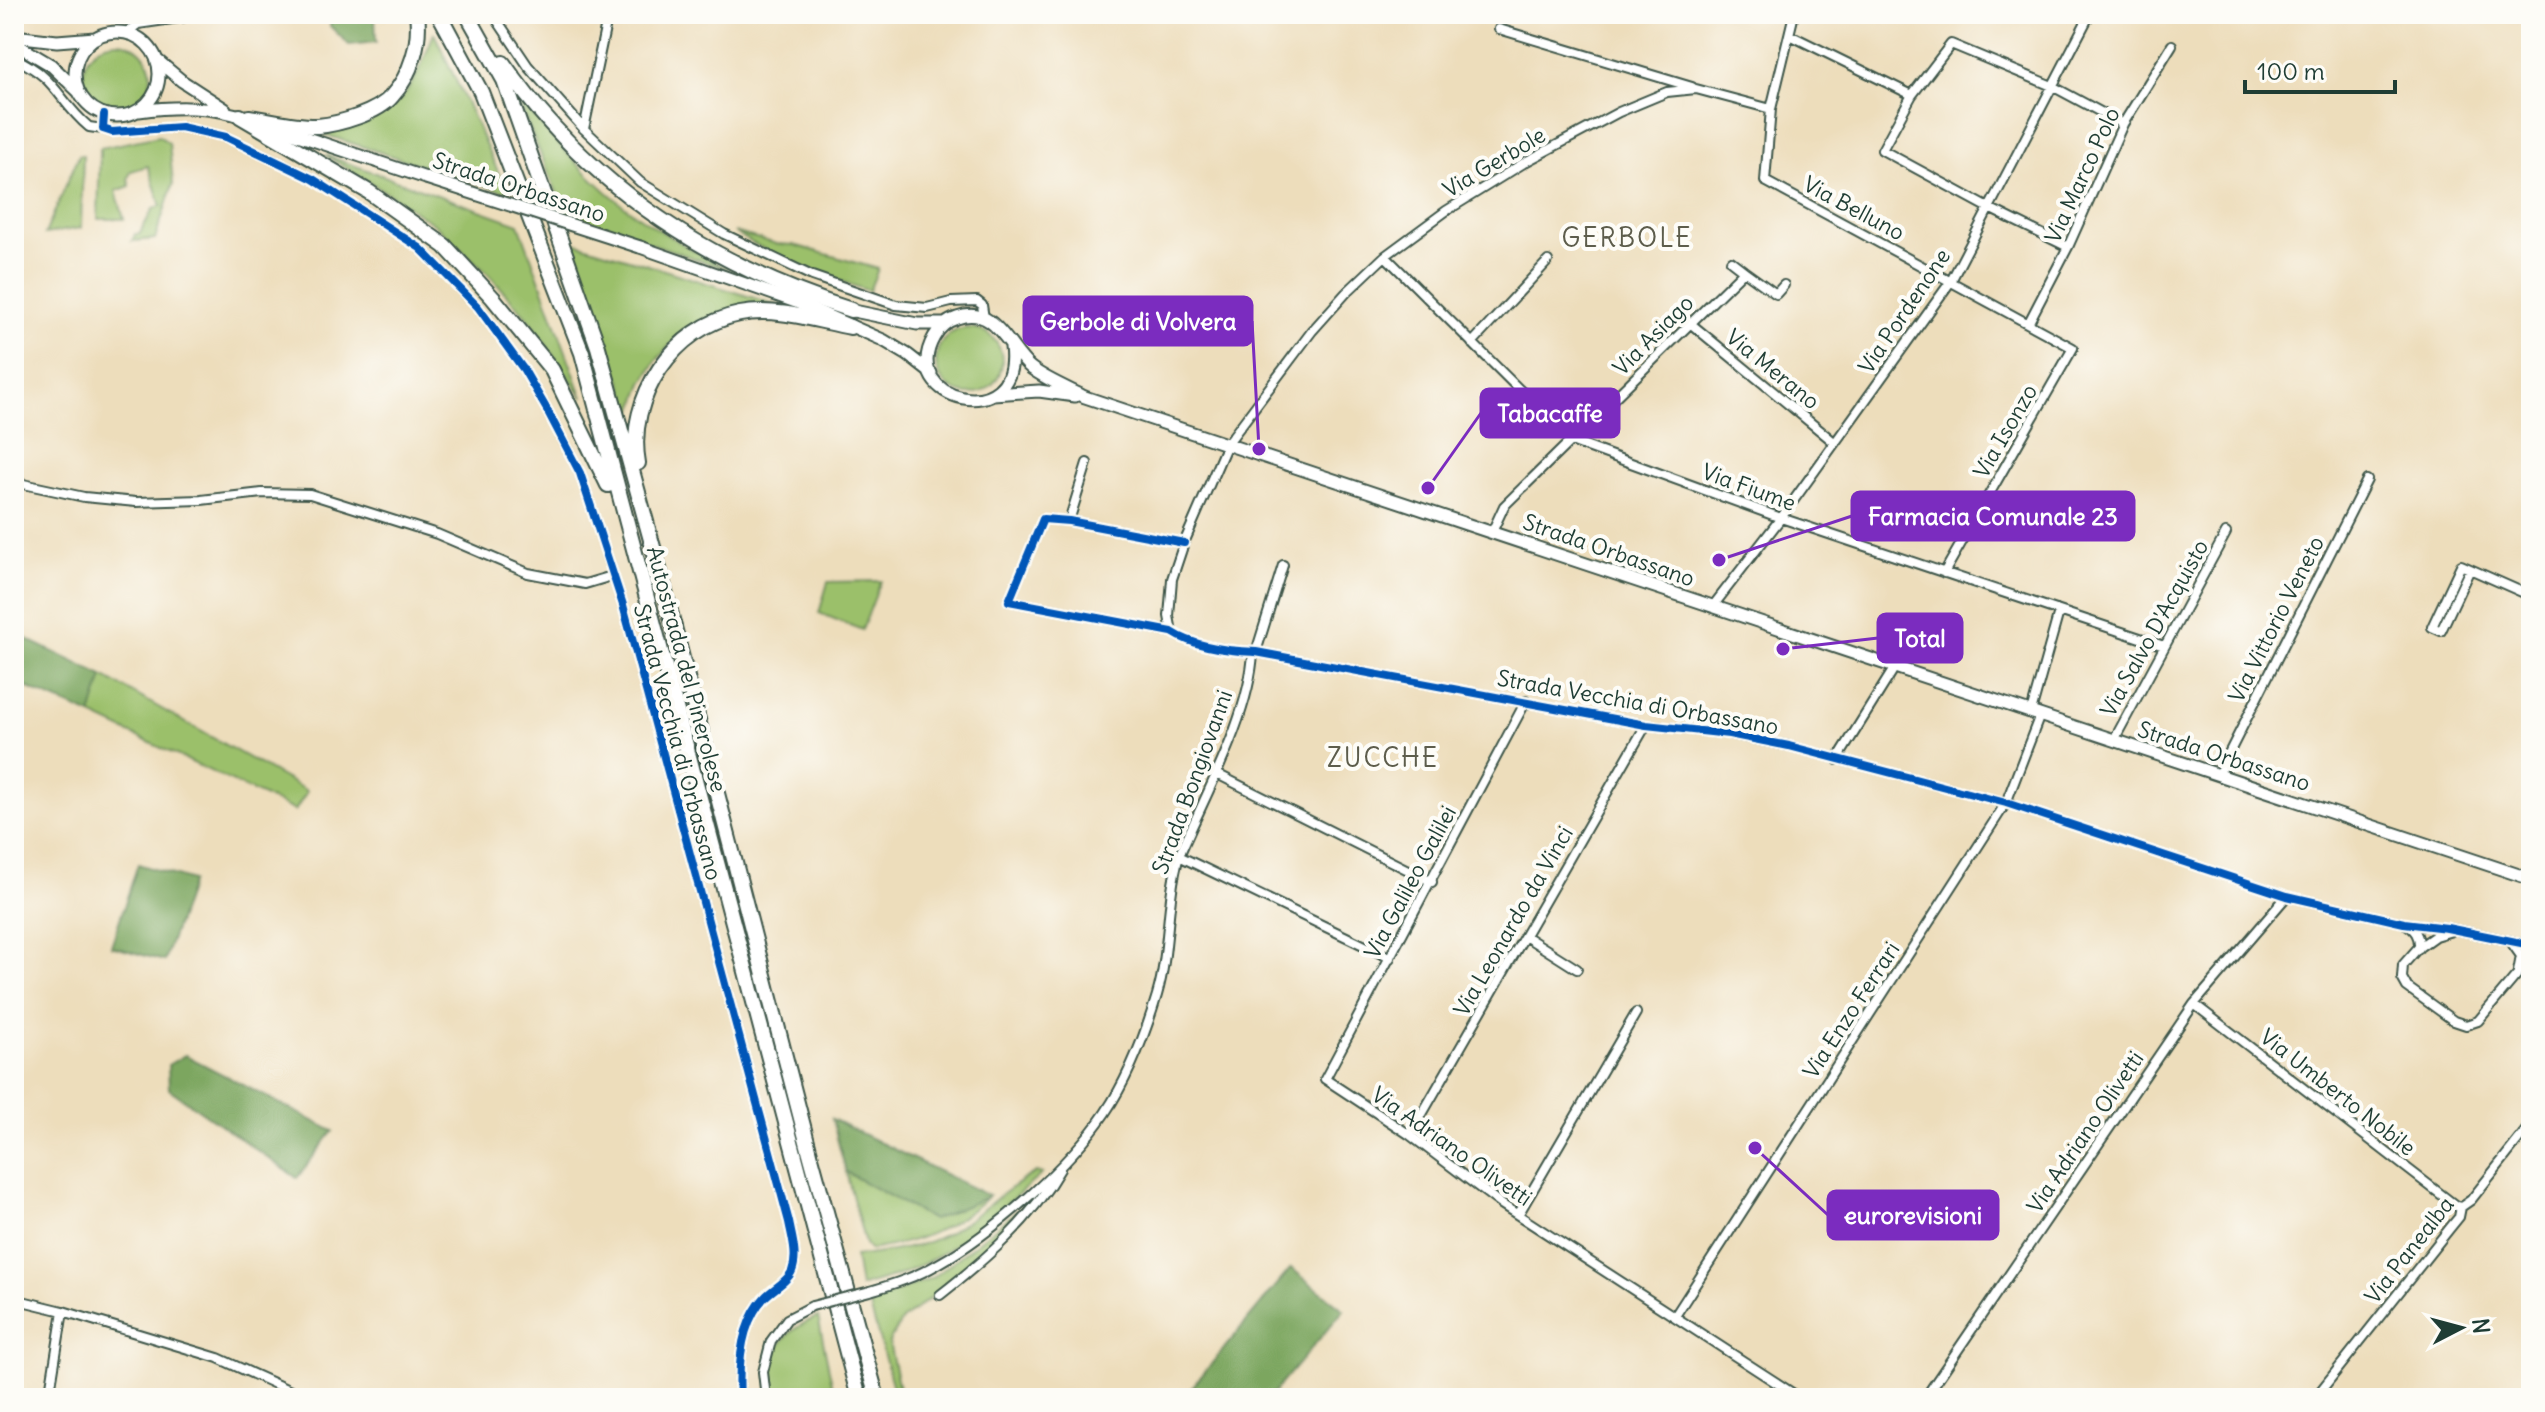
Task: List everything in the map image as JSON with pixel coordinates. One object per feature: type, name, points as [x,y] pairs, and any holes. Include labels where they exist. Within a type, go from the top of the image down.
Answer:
[{"type":"highway","points":[[234,114],[316,126],[351,121],[392,98],[412,63],[419,28],[417,14]]},
{"type":"highway","name":"Autostrada del Pinerolese","points":[[439,14],[481,92],[582,353],[859,1398]]},
{"type":"highway","points":[[470,14],[547,120],[618,189],[666,225],[724,259],[805,295],[851,310]]},
{"type":"highway","name":"Autostrada del Pinerolese","points":[[470,14],[504,80],[598,347],[877,1398]]},
{"type":"highway","points":[[234,114],[369,192],[445,246],[493,298],[560,384],[603,470],[643,587]]},
{"type":"highway","points":[[659,569],[636,448],[643,401],[669,355],[703,328],[740,314],[777,313],[850,327]]},
{"type":"main road","points":[[14,36],[57,41],[96,37],[110,32],[126,33]]},
{"type":"main road","name":"Strada Orbassano","points":[[126,33],[145,42],[157,60],[182,81],[234,114]]},
{"type":"main road","points":[[79,92],[75,77],[77,61],[84,48],[96,37]]},
{"type":"main road","points":[[14,43],[51,65],[89,106],[104,115]]},
{"type":"main road","points":[[139,111],[150,102],[157,89],[160,75],[157,60]]},
{"type":"main road","name":"Strada Orbassano","points":[[104,115],[116,117],[171,107],[234,114],[640,247],[796,302],[908,355],[931,373],[937,384],[957,398],[981,399],[992,394],[1039,391],[1085,397]]},
{"type":"main road","name":"Strada Orbassano","points":[[796,302],[917,324],[945,324],[964,316],[984,318],[996,324],[1011,347],[1037,372],[1085,397],[2531,879]]},
{"type":"main road","points":[[931,373],[928,360],[930,346],[945,324]]},
{"type":"main road","points":[[992,394],[1001,387],[1011,368],[1011,347]]},
{"type":"street","points":[[126,33],[138,24],[206,14]]},
{"type":"street","points":[[493,14],[528,66],[584,129],[640,182],[724,234],[812,276],[896,305],[927,308],[966,300],[977,301],[982,305],[984,318]]},
{"type":"street","points":[[584,129],[608,14]]},
{"type":"street","points":[[1771,109],[1794,14]]},
{"type":"street","name":"Via Pordenone","points":[[1713,606],[1781,518],[1951,281],[2090,14]]},
{"type":"street","points":[[1499,29],[1696,89]]},
{"type":"street","points":[[1790,35],[1912,95]]},
{"type":"street","points":[[2068,247],[1882,150],[1912,95],[1951,44],[2052,86],[2123,124]]},
{"type":"street","name":"Via Marco Polo","points":[[2029,322],[2068,247],[2123,124],[2172,45]]},
{"type":"street","points":[[14,58],[51,81],[89,127],[103,129],[104,115]]},
{"type":"street","name":"Via Gerbole","points":[[1172,632],[1169,616],[1172,579],[1184,543],[1227,444],[1312,331],[1385,256],[1446,211],[1527,161],[1619,112],[1667,92],[1696,89],[1771,109]]},
{"type":"street","name":"Via Belluno","points":[[1771,109],[1765,181],[2073,348]]},
{"type":"street","name":"Strada Vecchia di Orbassano","points":[[103,129],[136,132],[181,127],[226,137],[313,179],[420,248],[478,307],[524,370],[546,408],[584,485],[623,605],[785,1207],[795,1256],[792,1274],[762,1300],[752,1316],[743,1340],[739,1368],[740,1398]]},
{"type":"street","name":"Via Fiume","points":[[1385,256],[1571,441],[1781,518],[2164,646]]},
{"type":"street","points":[[1472,343],[1548,261]]},
{"type":"street","points":[[1731,261],[1776,294],[1784,285]]},
{"type":"street","name":"Via Asiago","points":[[1492,532],[1504,506],[1744,271]]},
{"type":"street","name":"Via Merano","points":[[1690,323],[1834,442]]},
{"type":"street","name":"Via Isonzo","points":[[1944,573],[2073,348]]},
{"type":"street","points":[[1087,463],[1069,521],[1184,543]]},
{"type":"street","name":"Via Vittorio Veneto","points":[[2218,775],[2367,480]]},
{"type":"street","points":[[14,482],[84,497],[136,502],[201,500],[262,493],[310,494],[437,534],[528,573],[585,584],[612,576]]},
{"type":"street","name":"Strada Vecchia di Orbassano","points":[[1069,521],[1043,519],[1009,601],[1172,632],[1184,639],[1213,647],[1646,725],[1729,734],[2006,803],[2287,896],[2404,923],[2531,945]]},
{"type":"street","name":"Via Salvo D'Acquisto","points":[[2114,740],[2226,533]]},
{"type":"street","name":"Strada Bongiovanni","points":[[766,1398],[763,1372],[771,1341],[787,1319],[812,1306],[903,1281],[940,1264],[1016,1206],[1090,1134],[1107,1110],[1120,1086],[1157,993],[1173,878],[1179,856],[1238,717],[1254,652],[1283,565]]},
{"type":"street","points":[[2470,569],[2441,631],[2432,627],[2461,565],[2531,596]]},
{"type":"street","name":"Via Enzo Ferrari","points":[[1675,1316],[2006,803],[2035,714],[2059,612]]},
{"type":"street","points":[[1837,760],[1895,667]]},
{"type":"street","name":"Via Galileo Galilei","points":[[1325,1079],[1526,701]]},
{"type":"street","name":"Via Leonardo da Vinci","points":[[1410,1135],[1646,725]]},
{"type":"street","points":[[1215,773],[1432,882]]},
{"type":"street","points":[[1179,856],[1390,958]]},
{"type":"street","name":"Via Adriano Olivetti","points":[[1925,1398],[2194,1004],[2287,896]]},
{"type":"street","points":[[2404,923],[2413,928],[2418,936],[2418,948]]},
{"type":"street","points":[[2453,931],[2435,936],[2418,948],[2403,965],[2402,971],[2405,984],[2459,1024],[2478,1021],[2531,958]]},
{"type":"street","points":[[1525,936],[1577,969]]},
{"type":"street","points":[[2511,942],[2521,956],[2518,973]]},
{"type":"street","name":"Via Umberto Nobile","points":[[2194,1004],[2461,1207]]},
{"type":"street","points":[[1518,1215],[1636,1013]]},
{"type":"street","name":"Via Adriano Olivetti","points":[[1325,1079],[1410,1135],[1518,1215],[1800,1398]]},
{"type":"street","name":"Via Panealba","points":[[2315,1398],[2459,1217],[2461,1207],[2471,1200],[2531,1124]]},
{"type":"street","points":[[940,1295],[993,1252],[1042,1198],[1065,1160]]},
{"type":"street","points":[[14,1299],[218,1358],[306,1398]]},
{"type":"street","points":[[49,1398],[63,1311]]},
{"type":"green space","points":[[330,14],[375,14],[376,42],[349,45],[330,26]]},
{"type":"green space","points":[[434,33],[508,193],[320,133],[366,121],[395,104],[416,76]]},
{"type":"green space","points":[[117,42],[141,52],[151,76],[141,100],[117,110],[93,100],[83,76],[93,52]]},
{"type":"green space","points":[[522,103],[602,188],[632,212],[734,272],[566,214],[520,106]]},
{"type":"green space","points":[[159,136],[169,143],[173,184],[155,239],[132,241],[135,234],[139,235],[153,209],[161,206],[148,166],[131,171],[128,179],[130,186],[116,191],[124,219],[98,219],[100,148]]},
{"type":"green space","points":[[79,155],[83,155],[81,228],[45,234]]},
{"type":"green space","points":[[325,155],[519,224],[583,398],[527,317],[488,274],[438,227]]},
{"type":"green space","points":[[734,232],[878,269],[869,291],[783,258]]},
{"type":"green space","points":[[574,242],[777,305],[760,306],[671,344],[643,383],[632,414]]},
{"type":"green space","points":[[969,328],[982,331],[992,338],[999,348],[1002,361],[999,374],[992,384],[982,391],[969,394],[956,391],[946,384],[939,374],[936,361],[939,348],[946,338],[956,331]]},
{"type":"green space","points":[[881,581],[862,630],[819,613],[828,582]]},
{"type":"green space","points":[[14,633],[103,676],[91,715],[14,682]]},
{"type":"green space","points":[[103,676],[307,791],[295,811],[91,715]]},
{"type":"green space","points":[[138,864],[192,881],[164,961],[111,946]]},
{"type":"green space","points":[[185,1055],[333,1131],[297,1178],[169,1089],[168,1065]]},
{"type":"green space","points":[[832,1119],[989,1196],[933,1220],[846,1172]]},
{"type":"green space","points":[[846,1172],[933,1220],[989,1196],[962,1217],[934,1232],[904,1243],[870,1250],[865,1244]]},
{"type":"green space","points":[[1036,1172],[1042,1174],[976,1230],[940,1254],[902,1274],[860,1287],[855,1257],[911,1247],[944,1235]]},
{"type":"green space","points":[[1028,1202],[1031,1204],[975,1263],[902,1320],[889,1342],[901,1398],[896,1398],[869,1303],[934,1277]]},
{"type":"green space","points":[[1291,1268],[1344,1310],[1269,1398],[1183,1398]]},
{"type":"green space","points":[[818,1317],[835,1398],[773,1398],[773,1369],[778,1347],[792,1331]]},
{"type":"cycle path","points":[[104,115],[103,129],[112,132],[181,127],[226,137],[313,179],[420,248],[478,307],[524,370],[580,473],[623,605],[793,1241],[792,1271],[765,1297],[750,1319],[740,1358],[740,1398]]},
{"type":"cycle path","points":[[1184,543],[1043,519],[1009,601],[1172,632],[1212,647],[1256,652],[1646,725],[1729,734],[1789,746],[2006,803],[2287,896],[2404,923],[2447,928],[2531,945]]},
{"type":"place","name":"Gerbole di Volvera","points":[[1259,449]]},
{"type":"place","name":"Tabacaffe","points":[[1428,488]]},
{"type":"place","name":"Farmacia Comunale 23","points":[[1719,560]]},
{"type":"place","name":"Total","points":[[1783,649]]},
{"type":"place","name":"eurorevisioni","points":[[1755,1148]]},
{"type":"district","name":"GERBOLE","points":[[1627,238]]},
{"type":"district","name":"ZUCCHE","points":[[1383,758]]}]
